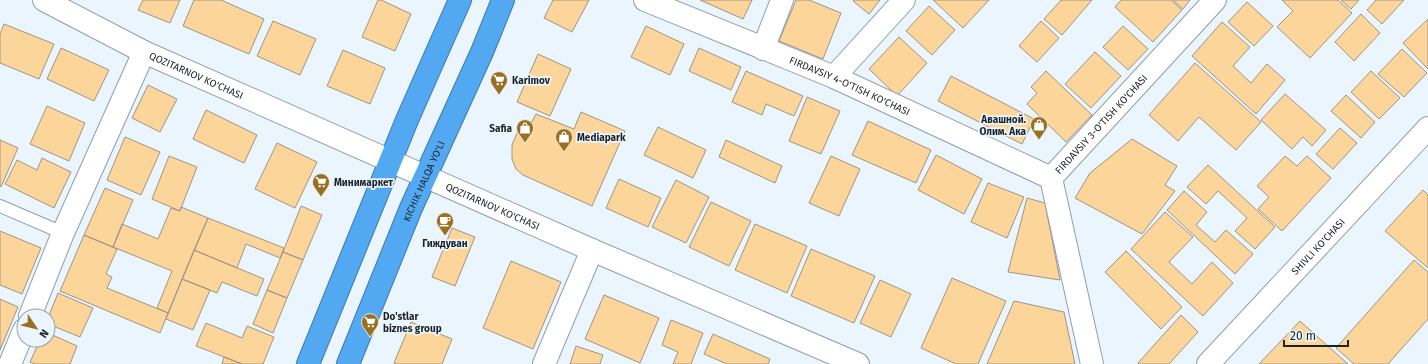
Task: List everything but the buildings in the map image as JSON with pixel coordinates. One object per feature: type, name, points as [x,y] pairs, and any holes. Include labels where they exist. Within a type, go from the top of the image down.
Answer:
[{"type":"highway","points":[[308,364],[390,161],[460,0]]},
{"type":"highway","name":"KICHIK HALQA YO'LI","points":[[348,364],[399,236],[482,52],[503,0]]},
{"type":"street","name":"QOZITARNOV KO'CHASI","points":[[44,0],[144,52],[844,361]]},
{"type":"street","name":"FIRDAVSIY 4-O'TISH KO'CHASI","points":[[645,0],[834,77],[1051,178]]},
{"type":"street","points":[[763,49],[782,0]]},
{"type":"street","points":[[834,77],[904,0]]},
{"type":"street","name":"FIRDAVSIY 3-O'TISH KO'CHASI","points":[[1092,364],[1051,178],[1215,0]]},
{"type":"street","points":[[33,308],[63,232],[144,52]]},
{"type":"street","name":"SHIVLI KO'CHASI","points":[[1208,364],[1428,128]]},
{"type":"street","points":[[544,364],[592,250]]},
{"type":"street","points":[[10,364],[17,348]]},
{"type":"lane","points":[[0,206],[63,232]]},
{"type":"place","name":"Karimov","points":[[499,95]]},
{"type":"place","name":"Авашной. Олим. Ака","points":[[1039,140]]},
{"type":"place","name":"Safia","points":[[525,143]]},
{"type":"place","name":"Mediapark","points":[[564,152]]},
{"type":"place","name":"Минимаркет","points":[[321,197]]},
{"type":"place","name":"Гиждуван","points":[[445,236]]},
{"type":"place","name":"Do'stlar biznes group","points":[[370,337]]}]
